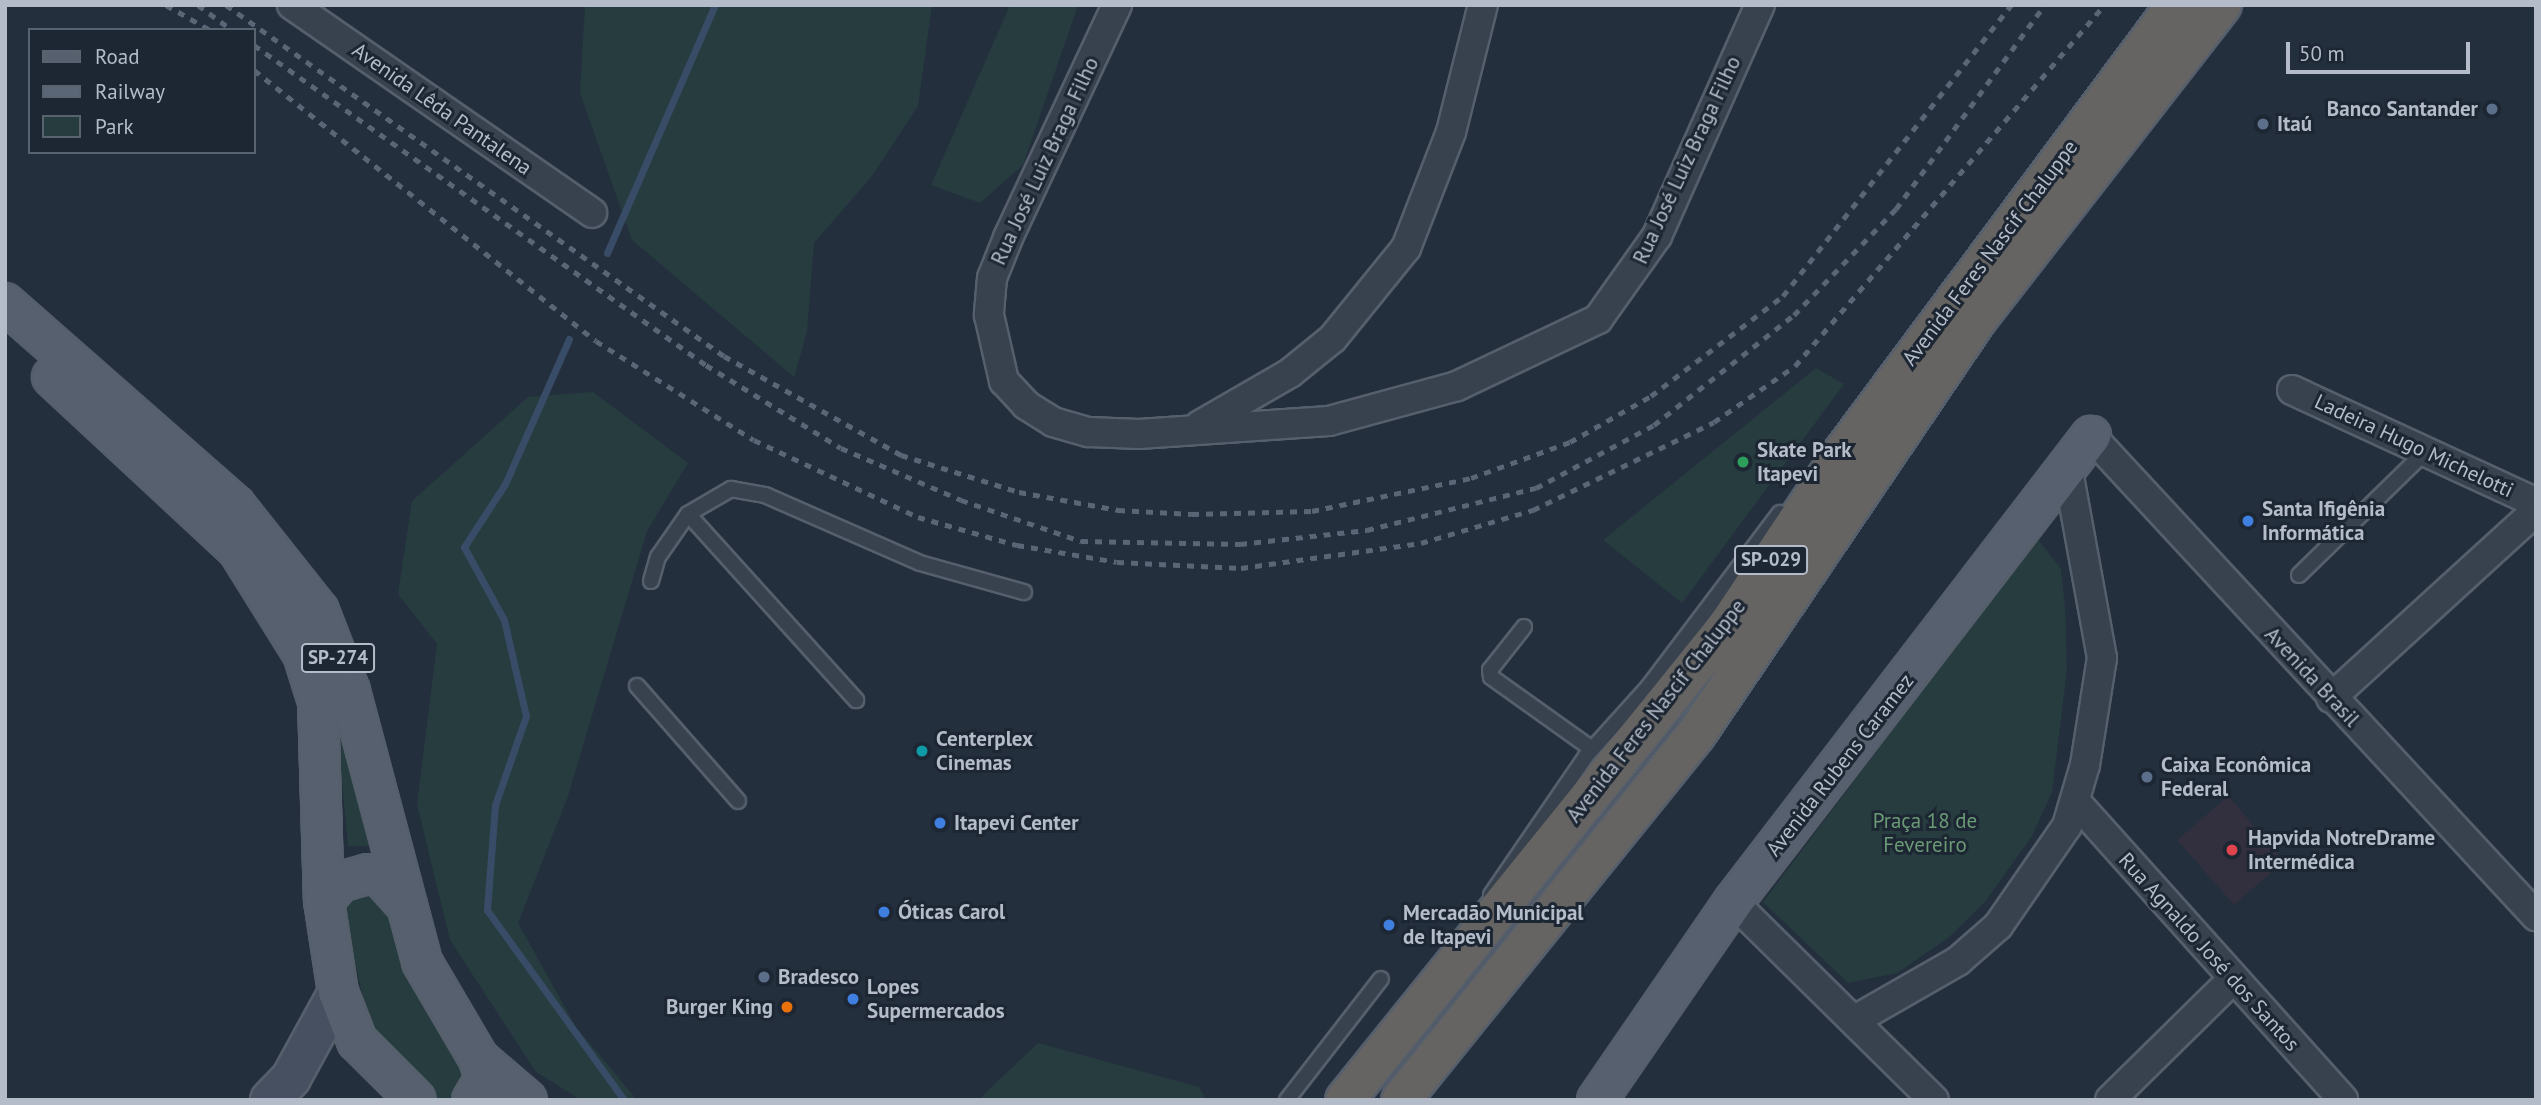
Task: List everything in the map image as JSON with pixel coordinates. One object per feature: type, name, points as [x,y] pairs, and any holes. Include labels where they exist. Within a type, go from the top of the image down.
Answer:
[{"type":"highway","name":"Avenida Feres Nascif Chaluppe","points":[[1345,1100],[1728,625],[1844,451],[2176,5]]},
{"type":"highway","name":"Avenida Feres Nascif Chaluppe","points":[[1401,1100],[1697,733],[1975,321],[2222,5]]},
{"type":"main road","name":"SP-274","points":[[5,303],[235,505],[319,611],[350,691],[407,906],[439,999],[479,1059],[527,1100]]},
{"type":"main road","name":"SP-274","points":[[5,337],[238,550],[280,613],[303,654],[318,702],[324,901],[338,992],[357,1041],[416,1100]]},
{"type":"main road","name":"Avenida Rubens Caramez","points":[[1597,1100],[1733,902],[2068,470],[2091,436]]},
{"type":"main road","points":[[324,901],[340,882],[368,874],[380,877],[407,906]]},
{"type":"main road","points":[[270,1100],[292,1078],[338,992]]},
{"type":"main road","points":[[472,1100],[485,1078],[479,1059]]},
{"type":"street","name":"Avenida Lêda Pantalena","points":[[292,5],[592,213]]},
{"type":"street","name":"Rua José Luiz Braga Filho","points":[[1116,5],[992,278],[992,351],[1004,381],[1053,422],[1089,432],[1280,428],[1390,405],[1521,360],[1598,319],[1657,236],[1760,5]]},
{"type":"street","points":[[1195,428],[1244,404],[1322,347],[1398,259],[1430,195],[1483,5]]},
{"type":"street","name":"Ladeira Hugo Michelotti","points":[[2292,390],[2536,503]]},
{"type":"street","name":"Avenida Brasil","points":[[2091,436],[2332,698],[2530,899]]},
{"type":"street","points":[[1855,1020],[1958,961],[1998,926],[2043,865],[2076,803],[2102,658],[2068,470]]},
{"type":"street","points":[[2332,698],[2536,511]]},
{"type":"street","name":"Rua Agnaldo José dos Santos","points":[[2076,803],[2231,981],[2343,1100]]},
{"type":"street","points":[[1733,902],[1934,1100]]},
{"type":"street","points":[[2110,1100],[2231,981]]},
{"type":"lane","points":[[1462,952],[1505,867],[1592,748],[1649,686],[1792,496],[1844,451]]},
{"type":"lane","points":[[2299,575],[2426,451]]},
{"type":"lane","points":[[651,581],[658,557],[688,513],[717,492],[749,490],[920,563],[1024,592]]},
{"type":"lane","points":[[688,513],[856,700]]},
{"type":"lane","points":[[1524,627],[1490,670],[1492,677],[1592,748]]},
{"type":"lane","points":[[637,686],[738,801]]},
{"type":"lane","points":[[1287,1100],[1381,979]]},
{"type":"shaded area","name":"Hapvida NotreDrame Intermédica","points":[[2228,796],[2284,861],[2234,905],[2177,840]]},
{"type":"green space","points":[[585,5],[932,5],[918,106],[872,176],[814,243],[807,332],[794,377],[632,240],[580,93]]},
{"type":"green space","points":[[1010,5],[1078,5],[1023,165],[980,203],[931,185]]},
{"type":"green space","name":"Skate Park Itapevi","points":[[1816,368],[1844,384],[1682,603],[1603,540]]},
{"type":"green space","points":[[593,392],[688,463],[647,531],[568,796],[518,923],[576,1027],[637,1100],[581,1100],[536,1072],[450,940],[417,804],[437,644],[398,594],[412,501],[528,397]]},
{"type":"green space","name":"Praça 18 de Fevereiro","points":[[2037,538],[2061,569],[2065,607],[2067,670],[2052,792],[2032,836],[1985,902],[1948,938],[1897,973],[1848,983],[1763,902]]},
{"type":"green space","points":[[334,696],[375,846],[348,846]]},
{"type":"green space","points":[[385,889],[467,1070],[450,1098],[431,1099],[390,1058],[367,1015],[345,918],[351,892]]},
{"type":"green space","points":[[1038,1043],[1199,1087],[1206,1100],[978,1100]]},
{"type":"waterway","points":[[607,253],[715,5]]},
{"type":"waterway","points":[[569,339],[505,484],[464,547],[504,620],[526,716],[495,805],[487,910],[624,1100]]},
{"type":"railway","points":[[166,5],[206,28]]},
{"type":"railway","points":[[198,5],[229,28]]},
{"type":"railway","points":[[226,5],[724,356],[901,455],[1019,492],[1118,510],[1192,514],[1312,511],[1471,478],[1570,442],[1651,396],[1783,296],[2011,5]]},
{"type":"railway","points":[[256,46],[706,365],[841,448],[961,500],[1081,541],[1240,544],[1367,530],[1536,488],[1654,425],[1794,315],[1896,209],[2045,5]]},
{"type":"railway","points":[[256,72],[596,341],[754,440],[918,517],[1017,545],[1117,562],[1241,568],[1421,543],[1533,510],[1714,422],[1795,366],[2104,5]]},
{"type":"place","name":"Banco Santander","points":[[2492,109]]},
{"type":"place","name":"Itaú","points":[[2263,124]]},
{"type":"place","name":"Skate Park Itapevi","points":[[1743,462]]},
{"type":"place","name":"Santa Ifigênia Informática","points":[[2248,521]]},
{"type":"place","name":"Centerplex Cinemas","points":[[922,751]]},
{"type":"place","name":"Caixa Econômica Federal","points":[[2147,777]]},
{"type":"place","name":"Itapevi Center","points":[[940,823]]},
{"type":"place","name":"Hapvida NotreDrame Intermédica","points":[[2232,850]]},
{"type":"place","name":"Óticas Carol","points":[[884,912]]},
{"type":"place","name":"Mercadão Municipal de Itapevi","points":[[1389,925]]},
{"type":"place","name":"Bradesco","points":[[764,977]]},
{"type":"place","name":"Lopes Supermercados","points":[[853,999]]},
{"type":"place","name":"Burger King","points":[[787,1007]]}]
